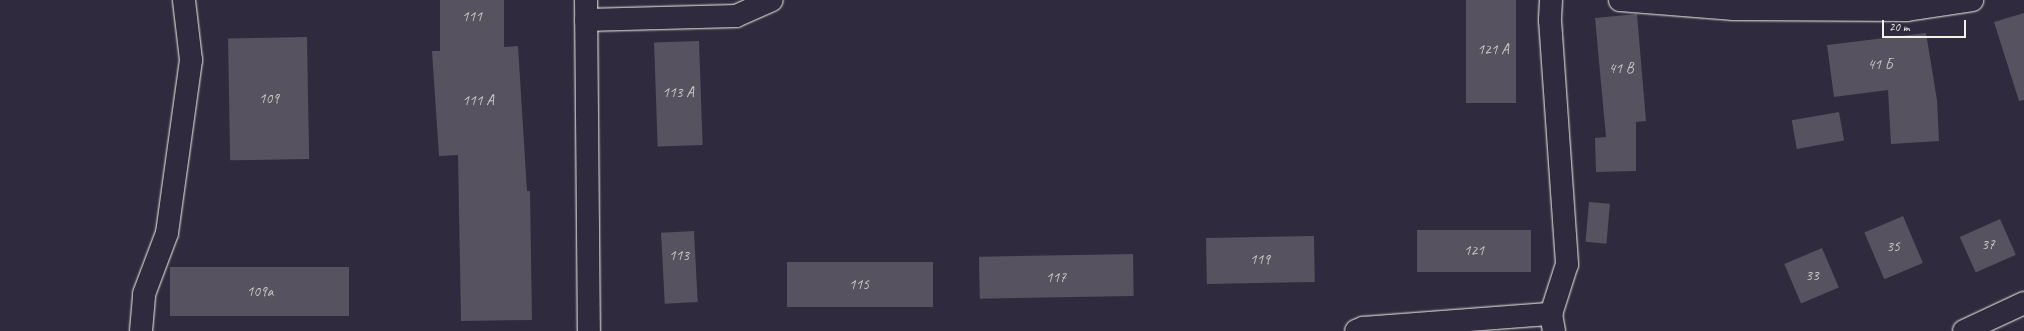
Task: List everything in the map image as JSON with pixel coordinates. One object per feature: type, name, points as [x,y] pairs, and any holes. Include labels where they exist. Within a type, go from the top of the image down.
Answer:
[{"type":"street","points":[[141,331],[144,294],[167,233],[191,60],[184,0]]},
{"type":"street","points":[[589,331],[586,10],[736,16],[772,0]]},
{"type":"street","points":[[1356,331],[1363,328],[1552,322],[1567,264],[1550,20],[1551,0]]},
{"type":"street","points":[[1620,0],[1734,9],[1899,10],[1972,0]]},
{"type":"street","points":[[1964,331],[2024,303]]},
{"type":"building","points":[[440,0],[504,0],[504,47],[518,46],[527,191],[530,191],[532,320],[461,321],[458,155],[439,156],[432,51],[440,51]]},
{"type":"building","points":[[1466,0],[1516,0],[1516,103],[1466,103]]},
{"type":"building","points":[[2024,13],[2024,100],[2019,101],[1994,22]]},
{"type":"building","points":[[1637,14],[1646,121],[1636,122],[1636,171],[1596,172],[1595,138],[1606,137],[1595,18]]},
{"type":"building","points":[[1926,33],[1937,100],[1939,141],[1891,144],[1888,90],[1834,97],[1827,45]]},
{"type":"building","points":[[307,37],[309,159],[230,160],[228,38]]},
{"type":"building","points":[[699,41],[703,145],[658,147],[654,43]]},
{"type":"building","points":[[1839,112],[1844,141],[1797,149],[1792,120]]},
{"type":"building","points":[[1589,202],[1610,204],[1606,244],[1586,242]]},
{"type":"building","points":[[1903,216],[1923,263],[1884,279],[1864,232]]},
{"type":"building","points":[[2000,219],[2016,255],[1976,273],[1960,237]]},
{"type":"building","points":[[1417,230],[1531,230],[1531,272],[1417,272]]},
{"type":"building","points":[[694,231],[698,302],[665,304],[661,233]]},
{"type":"building","points":[[1314,236],[1315,282],[1207,284],[1206,238]]},
{"type":"building","points":[[1822,248],[1839,288],[1801,304],[1784,264]]},
{"type":"building","points":[[1133,254],[1134,296],[980,299],[979,257]]},
{"type":"building","points":[[787,262],[933,262],[933,307],[787,307]]},
{"type":"building","points":[[170,267],[349,267],[349,316],[170,316]]}]
